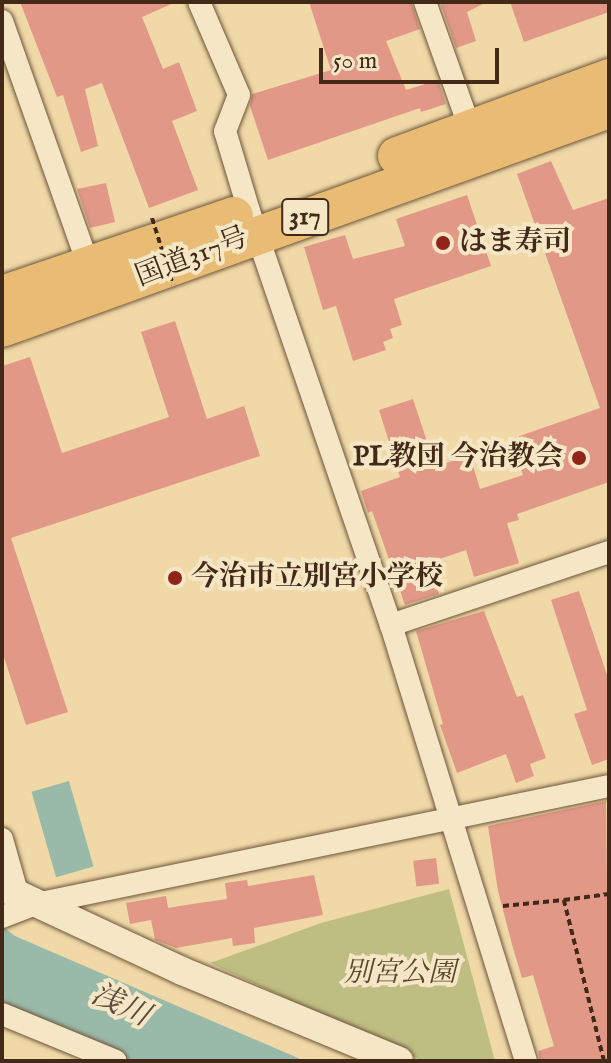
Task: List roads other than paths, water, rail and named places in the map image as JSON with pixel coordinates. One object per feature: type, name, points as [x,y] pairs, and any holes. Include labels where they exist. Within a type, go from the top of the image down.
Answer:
[{"type":"highway","name":"国道317号","points":[[2,328],[93,279],[475,142],[609,78]]},
{"type":"highway","name":"国道317号","points":[[475,142],[609,109]]},
{"type":"highway","name":"国道317号","points":[[2,295],[93,279]]},
{"type":"street","points":[[199,2],[239,95],[225,131],[252,223],[391,625],[526,1061]]},
{"type":"street","points":[[425,2],[475,142]]},
{"type":"street","points":[[2,21],[93,279]]},
{"type":"street","points":[[391,625],[609,552]]},
{"type":"street","points":[[12,904],[451,820],[609,786]]},
{"type":"street","points":[[2,839],[12,904]]},
{"type":"street","points":[[12,904],[399,1061]]},
{"type":"street","points":[[2,1014],[105,1058]]},
{"type":"water","points":[[69,781],[94,867],[56,877],[32,792]]},
{"type":"water","name":"浅川","points":[[2,926],[15,936],[305,1061],[129,1061],[46,1026],[2,1003]]},
{"type":"place","name":"はま寿司","points":[[443,243]]},
{"type":"place","name":"PL教団 今治教会","points":[[579,458]]},
{"type":"place","name":"今治市立別宮小学校","points":[[175,578]]},
{"type":"park label","name":"別宮公園","points":[[400,974]]}]
